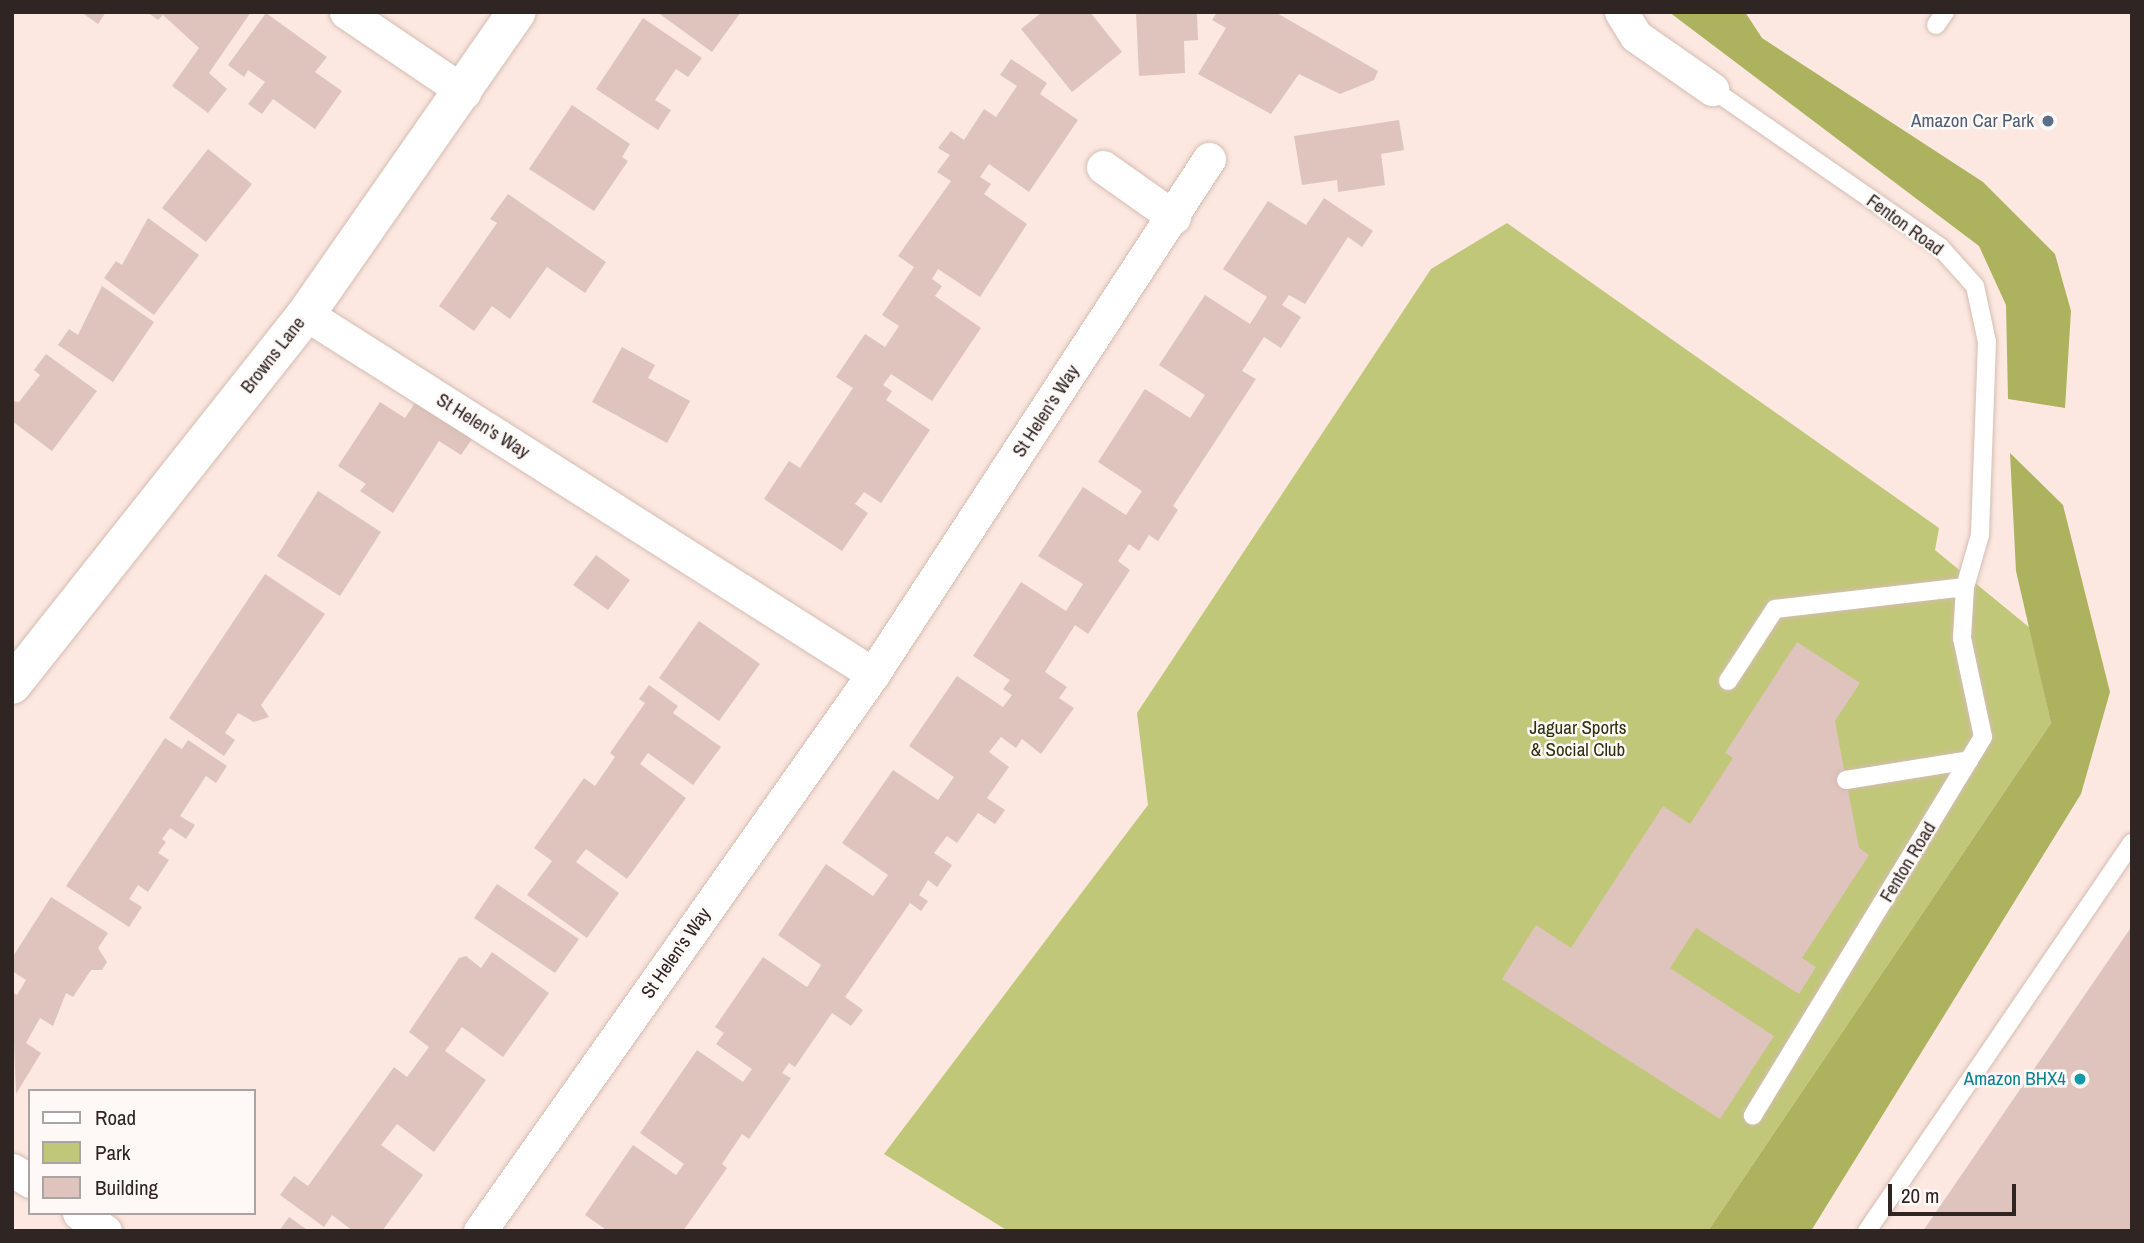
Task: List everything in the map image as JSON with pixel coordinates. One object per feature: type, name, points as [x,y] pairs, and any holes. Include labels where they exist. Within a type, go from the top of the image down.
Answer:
[{"type":"street","points":[[346,12],[464,92]]},
{"type":"street","name":"Browns Lane","points":[[13,684],[306,314],[464,92],[517,12]]},
{"type":"street","name":"Fenton Road","points":[[1621,12],[1636,36],[1712,89]]},
{"type":"street","name":"St Helen's Way","points":[[480,1231],[873,674],[1174,217],[1209,159]]},
{"type":"street","points":[[1103,167],[1174,217]]},
{"type":"street","name":"St Helen's Way","points":[[306,314],[873,674]]},
{"type":"street","points":[[12,1170],[28,1180]]},
{"type":"street","points":[[82,1215],[106,1231]]},
{"type":"lane","name":"Fenton Road","points":[[1712,89],[1940,247],[1975,286],[1987,342],[1988,414],[1980,535],[1965,587],[1962,638],[1983,737],[1753,1116]]},
{"type":"lane","points":[[1728,681],[1775,609],[1965,587]]},
{"type":"lane","points":[[1846,780],[1969,760]]},
{"type":"lane","points":[[1867,1231],[2132,843]]},
{"type":"green space","points":[[1669,12],[1745,12],[1762,38],[1983,182],[2055,254],[2071,311],[2065,408],[2008,399],[2006,305],[1979,246]]},
{"type":"green space","name":"Jaguar Sports & Social Club","points":[[1507,223],[1939,528],[1935,550],[2030,628],[2051,723],[1708,1231],[1008,1231],[884,1154],[1148,805],[1137,713],[1431,269]]},
{"type":"green space","points":[[2010,453],[2063,505],[2110,692],[2081,794],[1811,1231],[1708,1231],[2051,723],[2016,571]]},
{"type":"building","points":[[81,12],[106,12],[98,24]]},
{"type":"building","points":[[147,12],[251,12],[209,73],[227,89],[208,113],[172,86],[199,48],[163,15],[158,20]]},
{"type":"building","points":[[657,12],[741,12],[712,52]]},
{"type":"building","points":[[1042,12],[1090,12],[1122,52],[1072,92],[1021,29]]},
{"type":"building","points":[[1136,12],[1197,12],[1198,40],[1184,41],[1185,73],[1139,76]]},
{"type":"building","points":[[1217,12],[1275,12],[1378,71],[1374,80],[1340,94],[1299,74],[1271,114],[1198,74],[1226,28],[1212,20]]},
{"type":"building","points":[[266,13],[327,57],[315,72],[342,91],[315,129],[273,99],[262,114],[248,104],[265,82],[248,70],[244,77],[228,65]]},
{"type":"building","points":[[643,18],[702,58],[688,77],[676,69],[655,100],[671,110],[658,130],[596,89]]},
{"type":"building","points":[[1011,59],[1047,83],[1040,94],[1078,120],[1029,192],[989,164],[980,177],[991,184],[984,194],[1027,224],[980,297],[938,269],[932,279],[942,286],[935,296],[981,328],[932,401],[891,374],[883,385],[892,391],[886,400],[930,430],[881,503],[864,492],[855,504],[868,513],[842,551],[764,499],[789,461],[800,468],[853,388],[836,377],[865,334],[885,347],[899,326],[882,315],[914,267],[898,256],[951,181],[937,172],[950,155],[938,148],[951,131],[964,140],[984,109],[996,117],[1017,86],[1000,75]]},
{"type":"building","points":[[572,105],[630,144],[622,157],[628,161],[594,211],[529,169]]},
{"type":"building","points":[[1399,120],[1404,150],[1381,154],[1385,185],[1338,192],[1337,180],[1302,185],[1294,136]]},
{"type":"building","points":[[208,149],[252,184],[206,242],[162,208]]},
{"type":"building","points":[[508,194],[606,262],[585,293],[547,267],[510,319],[492,306],[474,331],[439,306],[497,223],[490,219]]},
{"type":"building","points":[[1324,198],[1373,231],[1362,247],[1348,237],[1305,304],[1289,295],[1282,305],[1301,317],[1281,348],[1264,337],[1242,371],[1256,379],[1173,506],[1178,510],[1158,541],[1149,535],[1139,551],[1129,544],[1118,561],[1130,570],[1088,634],[1075,625],[1045,672],[1067,687],[1059,698],[1074,708],[1041,754],[1022,739],[1016,748],[1001,737],[989,752],[1009,767],[987,798],[1005,810],[995,824],[978,813],[957,843],[947,836],[934,853],[952,865],[937,887],[928,880],[919,895],[928,901],[921,911],[910,903],[845,997],[863,1010],[851,1026],[832,1013],[795,1067],[789,1063],[782,1073],[791,1078],[749,1139],[742,1134],[722,1164],[727,1168],[683,1231],[608,1231],[585,1215],[633,1145],[676,1175],[684,1164],[640,1133],[697,1050],[743,1082],[752,1069],[716,1044],[724,1033],[715,1027],[763,957],[807,987],[821,965],[778,935],[826,864],[873,896],[888,875],[842,843],[893,770],[938,800],[954,777],[909,746],[957,676],[1003,707],[1012,695],[1003,689],[1010,680],[973,656],[1021,582],[1066,611],[1083,584],[1038,556],[1083,487],[1126,515],[1142,491],[1098,462],[1145,389],[1190,418],[1205,395],[1159,365],[1205,295],[1250,324],[1267,297],[1223,269],[1268,201],[1306,225]]},
{"type":"building","points":[[148,218],[199,255],[154,315],[104,278],[116,261],[122,265]]},
{"type":"building","points":[[102,286],[154,322],[113,382],[58,345],[69,329],[78,335]]},
{"type":"building","points":[[622,347],[655,365],[648,378],[690,401],[667,443],[592,402]]},
{"type":"building","points":[[46,354],[97,391],[52,451],[12,421],[12,401],[19,402],[40,375],[34,370]]},
{"type":"building","points":[[417,400],[474,436],[461,455],[439,441],[393,513],[360,491],[366,484],[338,466],[380,402],[405,418]]},
{"type":"building","points":[[318,491],[381,532],[340,596],[277,556]]},
{"type":"building","points":[[596,555],[630,580],[608,610],[573,585]]},
{"type":"building","points":[[265,574],[325,614],[261,705],[269,717],[254,722],[238,713],[225,733],[235,740],[224,756],[169,718]]},
{"type":"building","points":[[699,621],[760,664],[719,721],[659,678]]},
{"type":"building","points":[[1797,642],[1860,683],[1835,721],[1859,848],[1869,855],[1802,958],[1816,967],[1799,994],[1696,928],[1670,968],[1774,1036],[1720,1119],[1502,979],[1536,925],[1571,948],[1663,806],[1690,824],[1733,758],[1725,753]]},
{"type":"building","points":[[649,685],[678,706],[673,713],[721,747],[693,785],[648,753],[640,764],[686,798],[627,879],[586,849],[576,862],[619,893],[587,938],[527,895],[552,861],[534,848],[584,778],[595,786],[615,757],[610,753],[645,703],[639,699]]},
{"type":"building","points":[[165,738],[182,749],[188,740],[227,766],[216,783],[206,776],[180,816],[195,825],[186,839],[170,828],[162,839],[166,842],[158,853],[169,860],[148,892],[138,885],[129,899],[142,907],[129,927],[66,886]]},
{"type":"building","points":[[497,884],[579,939],[555,973],[474,918]]},
{"type":"building","points":[[51,897],[108,933],[98,948],[107,962],[102,970],[91,970],[73,997],[66,993],[53,1026],[40,1018],[26,1043],[41,1053],[16,1094],[12,992],[17,995],[26,980],[12,971],[12,958]]},
{"type":"building","name":"Amazon BHX4","points":[[2132,926],[2132,1231],[1923,1231]]},
{"type":"building","points":[[492,952],[549,993],[503,1057],[462,1027],[445,1051],[486,1080],[434,1152],[397,1124],[381,1145],[423,1175],[382,1231],[353,1231],[332,1215],[324,1227],[280,1195],[294,1176],[308,1186],[394,1067],[407,1077],[429,1047],[409,1032],[459,958],[466,956],[481,968]]},
{"type":"building","points":[[289,1217],[309,1231],[279,1231]]},
{"type":"place","name":"Amazon Car Park","points":[[2048,121]]},
{"type":"place","name":"Amazon BHX4","points":[[2080,1079]]}]
